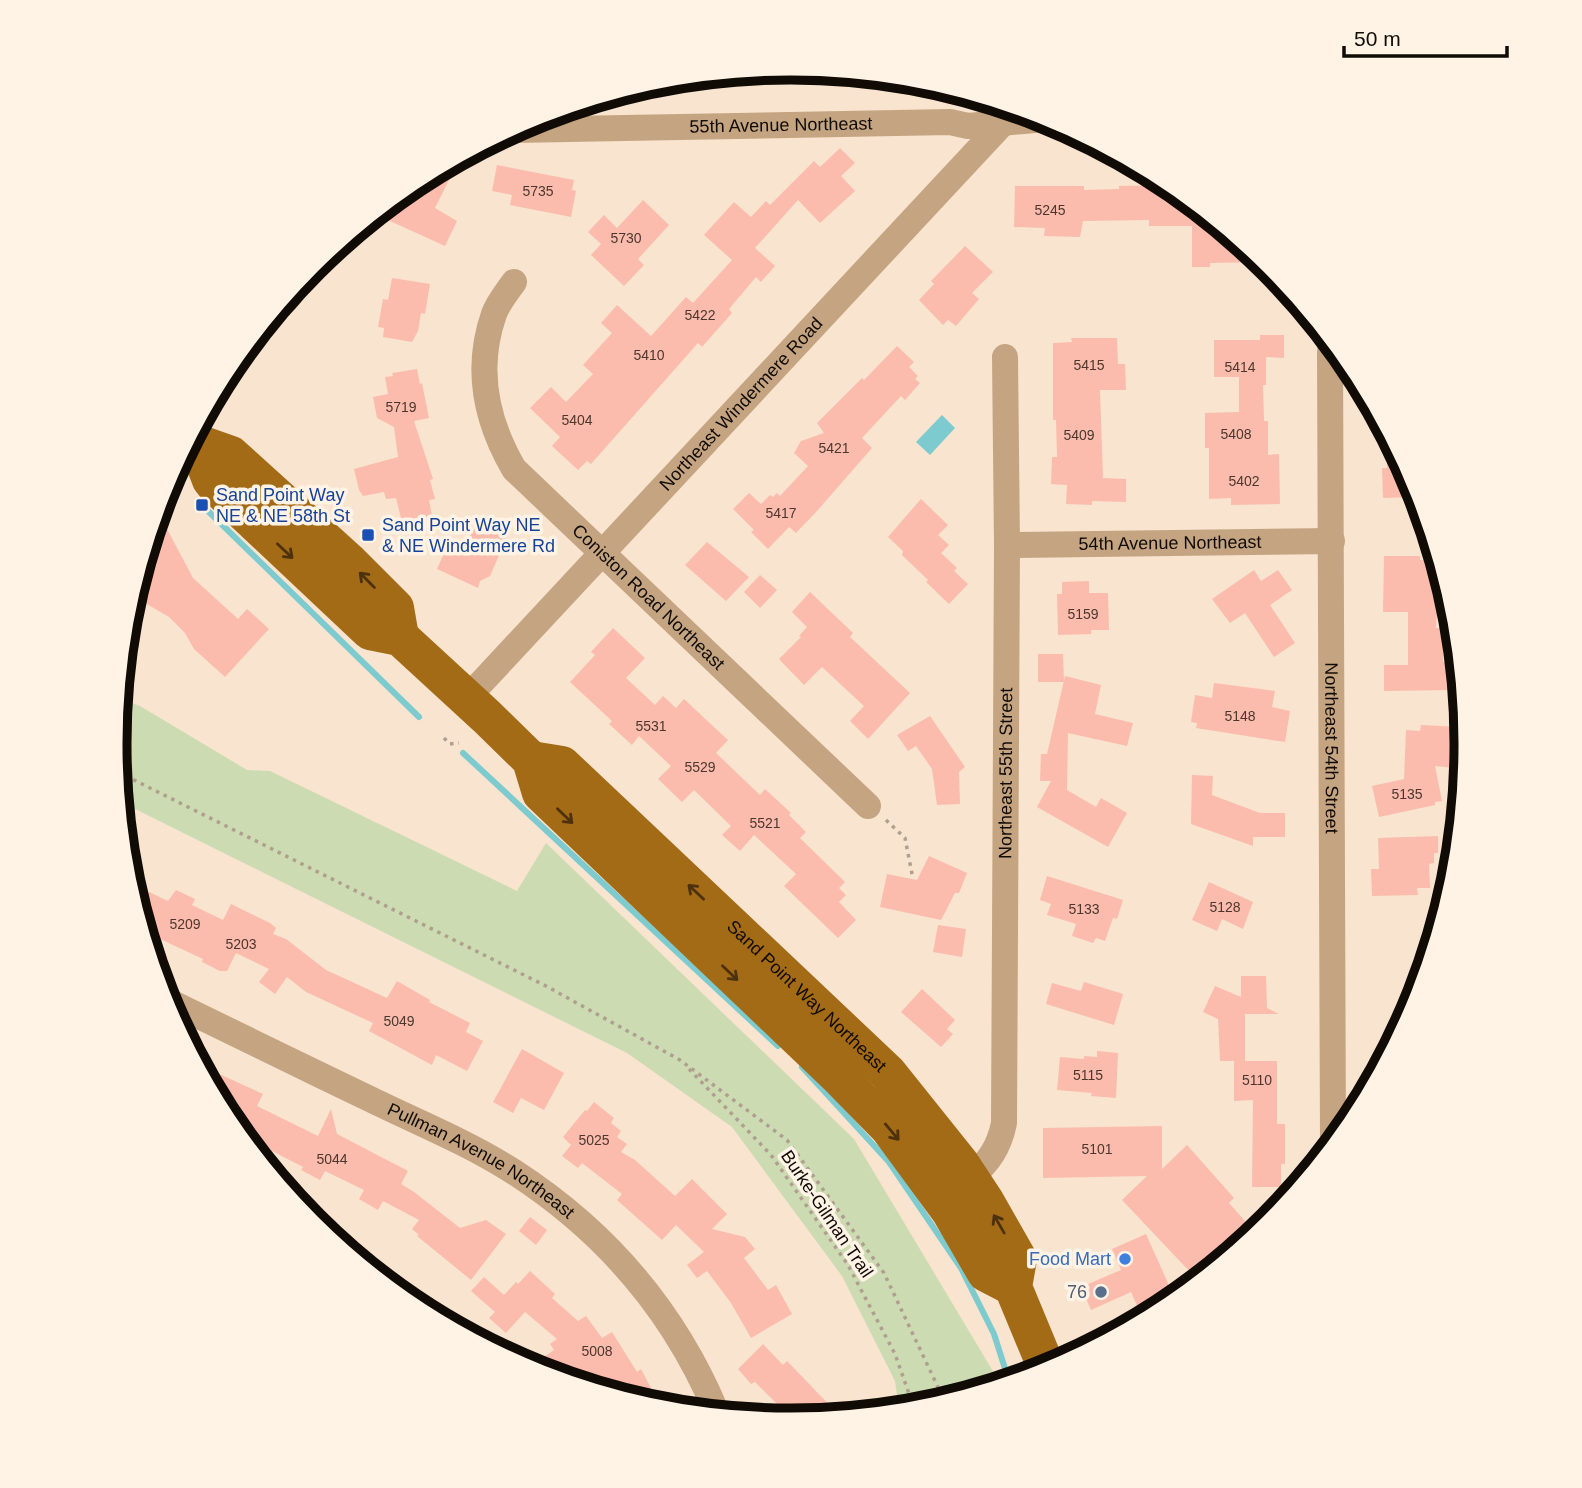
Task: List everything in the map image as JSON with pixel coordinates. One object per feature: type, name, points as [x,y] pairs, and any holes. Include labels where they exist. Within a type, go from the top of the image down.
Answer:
[{"type":"main road","name":"Sand Point Way Northeast","points":[[200,443],[231,455],[348,561],[395,608],[400,636],[531,760],[541,793],[837,1074],[890,1128],[950,1211],[986,1273],[1013,1287]]},
{"type":"main road","name":"Sand Point Way Northeast","points":[[531,760],[562,765],[860,1046],[905,1093],[971,1178],[1018,1259],[1013,1287],[1042,1358]]},
{"type":"street","name":"55th Avenue Northeast","points":[[541,129],[950,122],[968,126],[1006,117]]},
{"type":"street","name":"Northeast Windermere Road","points":[[467,698],[1008,118]]},
{"type":"street","name":"Coniston Road Northeast","points":[[514,282],[494,312],[485,358],[485,399],[501,446],[514,469],[868,806]]},
{"type":"street","name":"Northeast 55th Street","points":[[971,1178],[995,1153],[1004,1123],[1007,545],[1005,357]]},
{"type":"street","name":"Northeast 54th Street","points":[[1330,358],[1333,1126]]},
{"type":"street","name":"54th Avenue Northeast","points":[[1007,545],[1332,541]]},
{"type":"street","name":"Pullman Avenue Northeast","points":[[183,1008],[464,1144],[513,1171],[558,1203],[600,1239],[638,1280],[671,1324],[716,1403]]},
{"type":"path","points":[[444,738],[450,744],[459,743]]},
{"type":"path","points":[[129,777],[546,986],[680,1060],[787,1140],[884,1273],[939,1390]]},
{"type":"path","points":[[901,832],[905,838],[913,879]]},
{"type":"path","name":"Burke-Gilman Trail","points":[[680,1060],[771,1155],[848,1265],[895,1354],[910,1397]]},
{"type":"green space","points":[[129,702],[140,706],[247,770],[270,771],[517,891],[546,843],[854,1139],[995,1375],[963,1385],[898,1399],[895,1381],[842,1276],[732,1127],[627,1053],[131,807],[127,744]]},
{"type":"water","points":[[942,415],[955,428],[930,455],[916,442]]},
{"type":"building","points":[[840,148],[855,163],[841,176],[855,191],[820,223],[798,200],[755,248],[775,266],[761,282],[756,277],[729,309],[732,313],[702,347],[698,343],[591,464],[587,461],[578,470],[552,446],[560,437],[530,408],[551,387],[566,402],[593,374],[583,365],[612,333],[601,323],[617,305],[651,336],[686,297],[693,303],[732,260],[704,235],[734,202],[751,217],[766,201],[770,205],[814,161],[820,167]]},
{"type":"building","points":[[497,165],[574,180],[572,190],[576,191],[571,217],[510,205],[512,195],[492,191]]},
{"type":"building","points":[[447,176],[450,178],[435,208],[457,221],[445,246],[390,221],[394,213],[412,200],[414,201],[422,192]]},
{"type":"building","points":[[1149,185],[1195,218],[1246,262],[1210,263],[1210,267],[1192,267],[1192,226],[1149,226],[1149,220],[1083,221],[1080,237],[1044,236],[1045,228],[1014,227],[1015,186],[1084,186],[1084,190],[1119,189],[1119,186]]},
{"type":"building","points":[[643,200],[669,225],[638,259],[644,265],[624,286],[591,255],[601,244],[588,232],[604,215],[617,228]]},
{"type":"building","points":[[965,246],[993,272],[972,293],[979,299],[956,326],[948,320],[943,325],[919,300],[934,284],[931,281]]},
{"type":"building","points":[[392,278],[430,284],[425,314],[421,313],[418,331],[412,342],[383,337],[384,328],[378,327],[383,299],[388,300]]},
{"type":"building","points":[[1260,335],[1284,335],[1284,358],[1266,357],[1266,385],[1263,385],[1264,421],[1268,421],[1268,455],[1279,454],[1280,504],[1231,505],[1231,498],[1209,499],[1209,448],[1205,448],[1205,413],[1239,412],[1239,377],[1214,377],[1214,340],[1260,340]]},
{"type":"building","points":[[1071,338],[1117,338],[1118,364],[1125,364],[1126,390],[1100,390],[1103,478],[1126,479],[1126,502],[1092,501],[1092,505],[1066,504],[1067,485],[1051,484],[1052,457],[1057,457],[1056,420],[1053,420],[1053,343],[1072,342]]},
{"type":"building","points":[[897,346],[914,362],[909,367],[918,376],[915,379],[920,383],[905,400],[901,396],[862,438],[872,448],[817,511],[796,533],[789,527],[768,549],[733,509],[749,493],[761,504],[770,495],[773,497],[777,493],[780,496],[808,466],[794,453],[801,441],[824,433],[817,423]]},
{"type":"building","points":[[417,369],[429,418],[414,421],[433,479],[430,480],[435,499],[429,500],[432,516],[402,522],[396,498],[386,499],[384,492],[363,496],[354,469],[398,457],[394,427],[377,418],[373,397],[388,394],[385,377],[393,376],[392,373]]},
{"type":"building","points":[[1387,452],[1407,497],[1383,498],[1382,468],[1387,468]]},
{"type":"building","points":[[921,499],[948,525],[938,535],[949,545],[941,553],[957,568],[954,571],[968,584],[949,604],[926,582],[928,580],[888,537]]},
{"type":"building","points":[[481,517],[510,530],[490,576],[480,581],[478,588],[437,569],[450,540],[464,546]]},
{"type":"building","points":[[166,527],[193,578],[238,619],[247,609],[269,629],[225,677],[194,649],[185,633],[169,617],[143,602]]},
{"type":"building","points":[[707,542],[749,577],[726,601],[685,565]]},
{"type":"building","points":[[1384,556],[1420,556],[1420,560],[1428,560],[1438,597],[1436,628],[1443,628],[1443,662],[1449,662],[1450,690],[1384,691],[1384,665],[1408,665],[1408,612],[1383,612]]},
{"type":"building","points":[[1254,570],[1261,581],[1278,570],[1292,590],[1270,605],[1295,643],[1274,657],[1245,613],[1230,623],[1212,599]]},
{"type":"building","points":[[760,575],[777,590],[760,608],[744,592]]},
{"type":"building","points":[[1089,581],[1089,593],[1108,593],[1109,630],[1091,630],[1091,634],[1058,635],[1057,594],[1062,594],[1062,582]]},
{"type":"building","points":[[810,592],[853,633],[850,637],[910,693],[868,739],[850,721],[864,706],[822,667],[804,685],[779,659],[807,627],[792,612]]},
{"type":"building","points":[[613,628],[645,658],[626,678],[655,705],[663,696],[676,708],[684,699],[728,740],[716,753],[760,795],[765,789],[791,813],[789,815],[806,832],[800,838],[845,882],[839,888],[846,895],[839,902],[856,920],[838,938],[784,886],[796,874],[754,835],[740,851],[722,835],[731,826],[694,790],[682,802],[658,779],[671,766],[639,736],[632,745],[609,724],[612,721],[570,682],[595,655],[591,652]]},
{"type":"building","points":[[1038,654],[1063,654],[1064,682],[1038,682]]},
{"type":"building","points":[[1065,676],[1101,685],[1095,714],[1133,723],[1127,746],[1068,733],[1067,790],[1096,807],[1101,798],[1127,813],[1108,847],[1037,807],[1051,781],[1040,781],[1041,754],[1047,754]]},
{"type":"building","points":[[1214,683],[1275,691],[1272,707],[1290,711],[1285,742],[1196,728],[1197,723],[1191,722],[1195,695],[1212,698]]},
{"type":"building","points":[[930,716],[965,767],[959,772],[960,804],[937,805],[932,769],[916,746],[908,751],[897,735]]},
{"type":"building","points":[[1421,725],[1454,727],[1453,768],[1435,766],[1442,801],[1435,802],[1435,805],[1379,817],[1372,786],[1404,779],[1406,730],[1420,731]]},
{"type":"building","points":[[1192,775],[1213,776],[1212,795],[1260,813],[1285,813],[1285,837],[1253,837],[1253,846],[1191,824]]},
{"type":"building","points":[[1438,836],[1438,853],[1434,853],[1434,863],[1429,864],[1430,888],[1417,888],[1418,895],[1372,896],[1371,869],[1379,869],[1378,838]]},
{"type":"building","points":[[929,856],[967,873],[959,893],[955,893],[941,920],[880,907],[887,874],[917,880]]},
{"type":"building","points":[[1047,876],[1123,900],[1117,919],[1113,918],[1105,941],[1096,938],[1093,943],[1072,936],[1076,924],[1047,915],[1051,904],[1040,900]]},
{"type":"building","points":[[1209,882],[1253,902],[1243,929],[1222,919],[1217,931],[1192,920]]},
{"type":"building","points":[[144,890],[168,901],[176,890],[195,899],[192,905],[223,920],[231,904],[270,923],[276,928],[273,934],[286,939],[326,970],[387,998],[397,981],[430,1000],[429,1002],[470,1023],[466,1032],[483,1041],[467,1071],[436,1055],[432,1065],[369,1031],[373,1023],[306,992],[287,977],[275,994],[259,982],[269,969],[236,953],[227,971],[220,971],[202,962],[203,959],[157,938]]},
{"type":"building","points":[[938,925],[966,929],[962,957],[933,952]]},
{"type":"building","points":[[1241,976],[1266,976],[1267,1008],[1279,1014],[1245,1014],[1245,1061],[1220,1061],[1218,1019],[1203,1012],[1215,986],[1241,997]]},
{"type":"building","points":[[1084,982],[1123,994],[1114,1025],[1046,1004],[1052,983],[1081,991]]},
{"type":"building","points":[[922,989],[955,1020],[947,1029],[953,1034],[941,1047],[901,1012]]},
{"type":"building","points":[[522,1049],[564,1073],[544,1110],[521,1098],[513,1113],[493,1102]]},
{"type":"building","points":[[1097,1051],[1118,1053],[1116,1098],[1057,1090],[1060,1057],[1097,1057]]},
{"type":"building","points":[[1234,1061],[1277,1061],[1277,1124],[1285,1124],[1285,1164],[1281,1164],[1281,1187],[1252,1187],[1253,1100],[1234,1101]]},
{"type":"building","points":[[217,1073],[263,1094],[257,1106],[318,1136],[331,1109],[337,1134],[408,1171],[401,1184],[460,1228],[486,1220],[506,1234],[471,1280],[417,1236],[419,1235],[412,1229],[419,1220],[383,1201],[378,1210],[359,1199],[364,1190],[325,1171],[320,1180],[301,1170],[303,1167],[264,1147],[216,1076]]},
{"type":"building","points":[[594,1102],[614,1118],[611,1123],[621,1131],[617,1137],[627,1144],[621,1152],[635,1160],[675,1196],[692,1179],[727,1214],[712,1229],[745,1237],[755,1249],[744,1258],[768,1290],[776,1285],[792,1314],[751,1338],[731,1303],[707,1271],[697,1278],[687,1265],[704,1252],[676,1225],[662,1240],[617,1200],[622,1194],[582,1163],[578,1168],[562,1156],[571,1145],[563,1137]]},
{"type":"building","points":[[1162,1126],[1162,1169],[1187,1145],[1234,1198],[1229,1203],[1248,1224],[1191,1273],[1122,1200],[1147,1176],[1043,1178],[1043,1128]]},
{"type":"building","points":[[530,1217],[547,1230],[536,1245],[519,1231]]},
{"type":"building","points":[[1146,1234],[1170,1288],[1139,1309],[1131,1292],[1091,1310],[1081,1287],[1121,1270],[1112,1249]]},
{"type":"building","points":[[530,1271],[555,1294],[552,1298],[578,1321],[586,1316],[602,1338],[612,1332],[637,1372],[641,1369],[653,1392],[619,1385],[542,1359],[554,1350],[550,1344],[557,1339],[525,1312],[506,1333],[489,1318],[495,1312],[471,1291],[484,1277],[504,1295],[516,1282],[518,1284]]},
{"type":"building","points":[[763,1344],[783,1365],[787,1361],[830,1406],[781,1408],[755,1382],[751,1384],[738,1369]]},
{"type":"waterway","points":[[209,512],[419,717]]},
{"type":"waterway","points":[[463,753],[778,1046]]},
{"type":"waterway","points":[[802,1067],[889,1162],[961,1268],[994,1334],[1006,1371]]},
{"type":"place","name":"Sand Point Way NE & NE 58th St","points":[[202,505]]},
{"type":"place","name":"Sand Point Way NE & NE Windermere Rd","points":[[368,535]]},
{"type":"place","name":"Food Mart","points":[[1125,1259]]},
{"type":"place","name":"76","points":[[1101,1292]]}]
